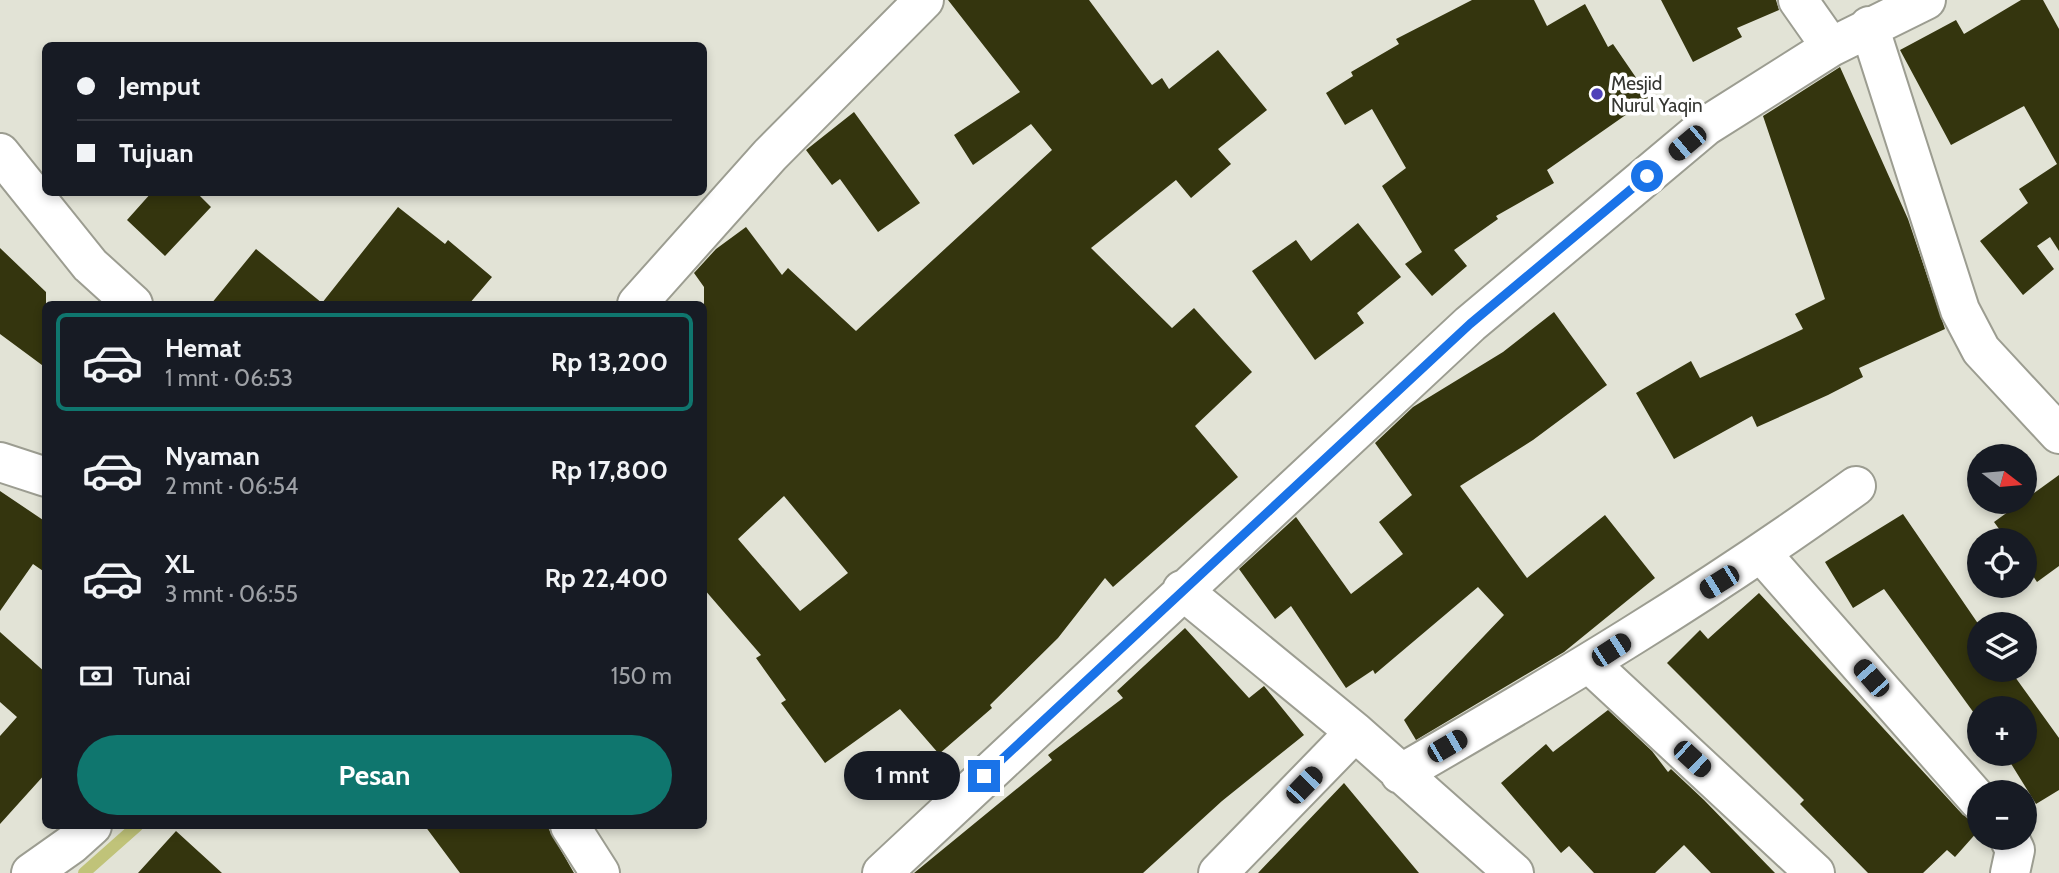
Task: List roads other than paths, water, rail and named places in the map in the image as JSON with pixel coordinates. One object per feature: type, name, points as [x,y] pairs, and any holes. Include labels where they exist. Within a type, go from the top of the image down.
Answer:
[{"type":"street","points":[[640,301],[770,155],[924,0]]},
{"type":"street","points":[[1798,0],[1831,47]]},
{"type":"street","points":[[883,873],[1182,590],[1470,324],[1706,126],[1831,47],[1926,0]]},
{"type":"street","points":[[1869,26],[1960,310],[1981,350],[2059,434]]},
{"type":"street","points":[[0,153],[90,265],[130,301]]},
{"type":"street","points":[[0,462],[42,475]]},
{"type":"street","points":[[1400,774],[1590,664],[1762,554],[1856,486]]},
{"type":"street","points":[[1762,554],[1967,787]]},
{"type":"street","points":[[1182,590],[1355,732],[1514,873]]},
{"type":"street","points":[[1590,664],[1815,873]]},
{"type":"street","points":[[1218,873],[1355,732]]},
{"type":"street","points":[[31,873],[89,829]]},
{"type":"street","points":[[572,829],[600,873]]},
{"type":"street","points":[[2010,873],[2015,850]]},
{"type":"waterway","points":[[84,873],[134,829]]},
{"type":"place","name":"Mesjid Nurul Yaqin","points":[[1597,94]]}]
